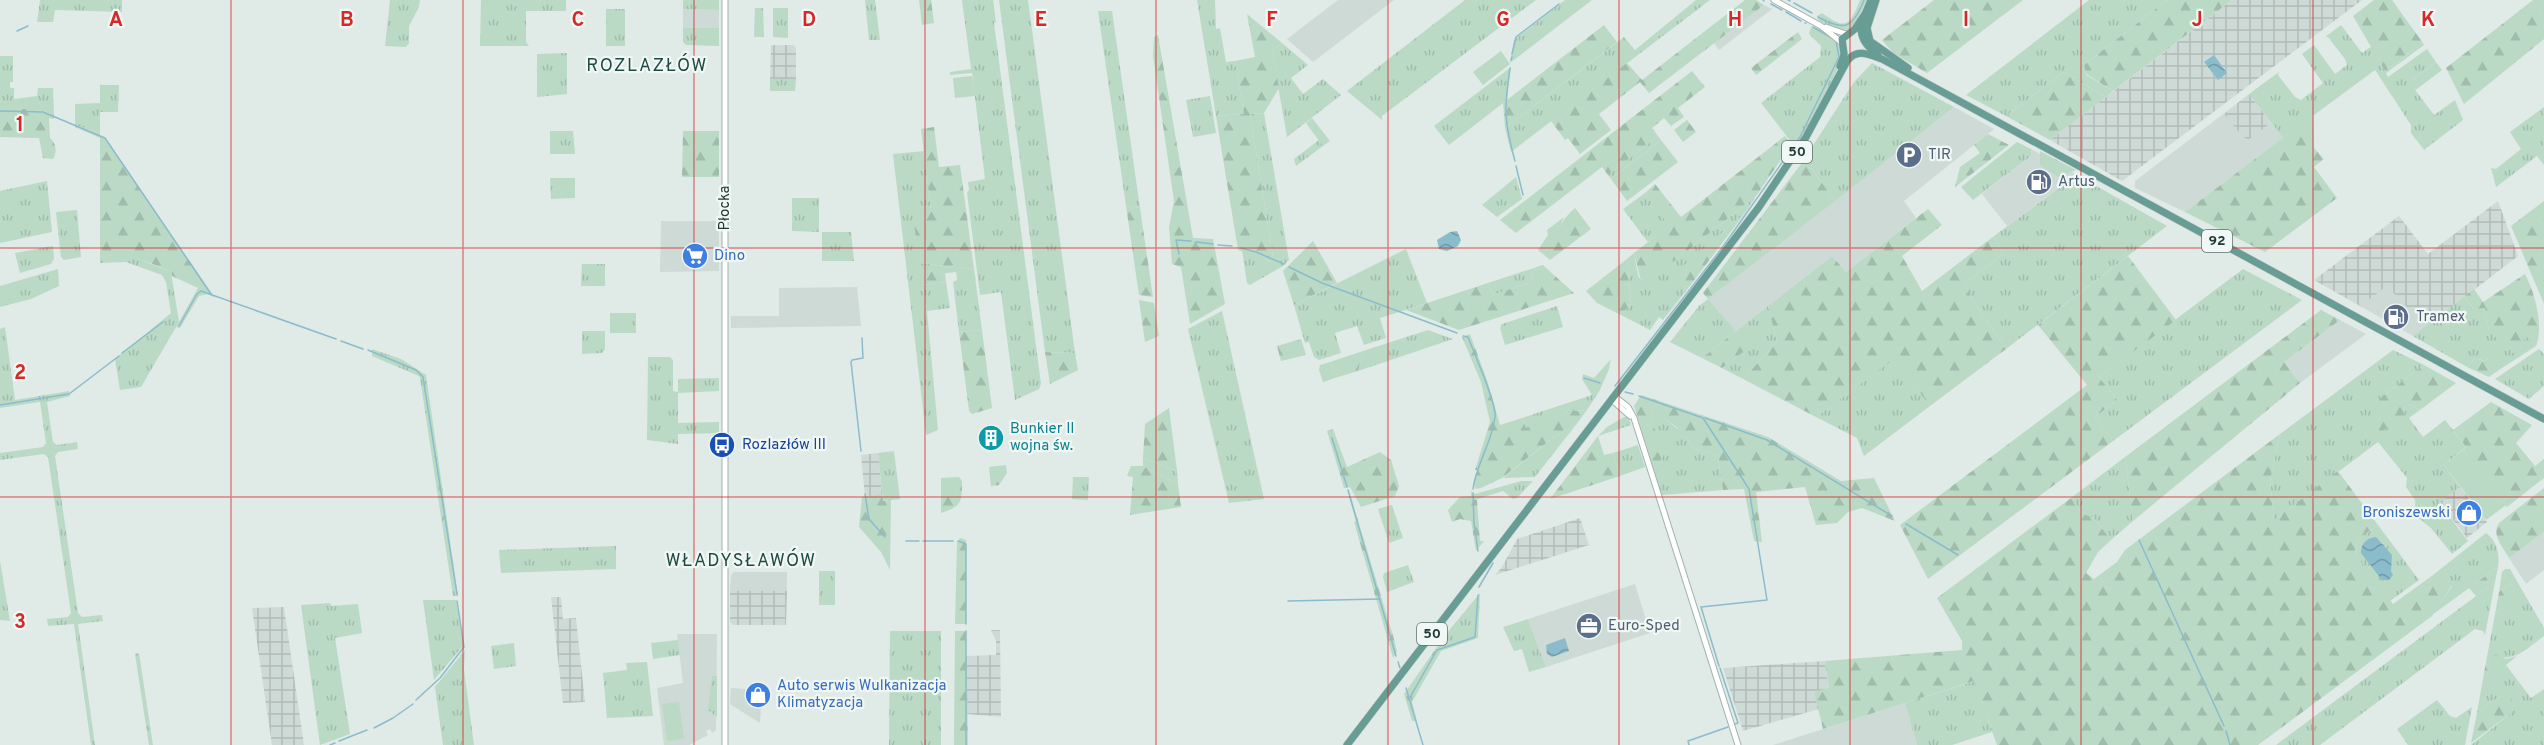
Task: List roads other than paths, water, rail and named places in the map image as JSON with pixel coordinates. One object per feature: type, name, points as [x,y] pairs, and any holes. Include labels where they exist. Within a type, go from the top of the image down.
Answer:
[{"type":"main road","name":"50","points":[[1861,35],[1871,0]]},
{"type":"main road","name":"92","points":[[1876,0],[1868,28],[1870,43],[1906,67],[1915,77]]},
{"type":"main road","name":"50","points":[[1833,87],[1843,59],[1842,46],[1849,33],[1867,11]]},
{"type":"main road","points":[[1849,33],[1861,35],[1864,44]]},
{"type":"main road","name":"50","points":[[1347,745],[1766,197],[1806,137],[1833,87],[1864,44]]},
{"type":"main road","name":"92","points":[[1864,44],[1882,59],[2544,419]]},
{"type":"main road","points":[[1842,46],[1856,53]]},
{"type":"main road","name":"92","points":[[1856,53],[1882,59]]},
{"type":"street","name":"Płocka","points":[[725,0],[725,745]]},
{"type":"street","points":[[1774,0],[1821,26],[1842,46]]},
{"type":"street","points":[[1821,26],[1849,33]]},
{"type":"street","points":[[1613,398],[1628,413],[1636,426],[1738,745]]},
{"type":"water","points":[[2214,55],[2227,73],[2218,80],[2204,62]]},
{"type":"water","points":[[1457,231],[1461,240],[1458,246],[1447,251],[1439,249],[1437,240],[1450,232]]},
{"type":"water","points":[[2376,537],[2392,555],[2393,575],[2389,580],[2382,580],[2361,553],[2365,542]]},
{"type":"water","points":[[1565,638],[1569,651],[1552,657],[1547,654],[1546,645]]},
{"type":"waterway","points":[[1818,17],[1835,25],[1847,25],[1856,17],[1864,0]]},
{"type":"waterway","points":[[1794,3],[1812,13]]},
{"type":"waterway","points":[[1512,54],[1516,37],[1559,4]]},
{"type":"waterway","points":[[1771,4],[1782,10]]},
{"type":"waterway","points":[[1786,12],[1801,21]]},
{"type":"waterway","points":[[17,31],[28,26]]},
{"type":"waterway","points":[[1813,27],[1830,37]]},
{"type":"waterway","points":[[1615,386],[1722,248],[1800,137],[1839,57],[1836,41]]},
{"type":"waterway","points":[[1510,68],[1506,115],[1515,161]]},
{"type":"waterway","points":[[0,111],[43,112],[105,138],[211,294]]},
{"type":"waterway","points":[[1516,166],[1523,195]]},
{"type":"waterway","points":[[1179,254],[1176,240],[1191,241]]},
{"type":"waterway","points":[[1196,242],[1213,244]]},
{"type":"waterway","points":[[1218,245],[1232,246]]},
{"type":"waterway","points":[[1241,248],[1284,264]]},
{"type":"waterway","points":[[1289,267],[1322,283],[1457,333]]},
{"type":"waterway","points":[[179,326],[201,291],[336,339]]},
{"type":"waterway","points":[[122,353],[163,322]]},
{"type":"waterway","points":[[1463,336],[1468,337],[1495,410],[1488,445],[1477,471],[1473,489]]},
{"type":"waterway","points":[[861,451],[851,362],[863,358],[862,338]]},
{"type":"waterway","points":[[341,341],[363,349]]},
{"type":"waterway","points":[[368,350],[416,370],[423,377],[457,594]]},
{"type":"waterway","points":[[0,405],[69,394],[119,356]]},
{"type":"waterway","points":[[1584,378],[1600,383]]},
{"type":"waterway","points":[[1625,392],[1633,394]]},
{"type":"waterway","points":[[1639,396],[1703,418],[1749,489],[1767,600],[1701,607],[1719,666]]},
{"type":"waterway","points":[[1705,418],[1767,440],[1892,516]]},
{"type":"waterway","points":[[1332,438],[1347,487]]},
{"type":"waterway","points":[[1348,490],[1396,656]]},
{"type":"waterway","points":[[1473,493],[1478,551]]},
{"type":"waterway","points":[[865,494],[869,519],[885,537]]},
{"type":"waterway","points":[[1906,524],[1958,555]]},
{"type":"waterway","points":[[2139,540],[2224,726]]},
{"type":"waterway","points":[[906,541],[919,541]]},
{"type":"waterway","points":[[923,541],[953,541]]},
{"type":"waterway","points":[[958,541],[966,544],[966,624]]},
{"type":"waterway","points":[[1479,587],[1493,563]]},
{"type":"waterway","points":[[1409,699],[1437,650],[1475,637],[1478,595]]},
{"type":"waterway","points":[[1288,601],[1380,599]]},
{"type":"waterway","points":[[416,700],[440,678],[464,647],[457,601]]},
{"type":"waterway","points":[[966,631],[966,745]]},
{"type":"waterway","points":[[1398,662],[1400,668]]},
{"type":"waterway","points":[[1720,668],[1738,723],[1735,724]]},
{"type":"waterway","points":[[1406,688],[1423,745]]},
{"type":"waterway","points":[[374,728],[413,704]]},
{"type":"waterway","points":[[1689,745],[1688,741],[1728,727]]},
{"type":"waterway","points":[[339,741],[367,730]]},
{"type":"waterway","points":[[2226,731],[2230,745]]},
{"type":"waterway","points":[[330,745],[335,743]]},
{"type":"place","name":"TIR","points":[[1909,155]]},
{"type":"place","name":"Artus","points":[[2039,182]]},
{"type":"place","name":"Dino","points":[[695,256]]},
{"type":"place","name":"Tramex","points":[[2396,317]]},
{"type":"place","name":"Bunkier II wojna św.","points":[[991,438]]},
{"type":"place","name":"Rozlazłów III","points":[[722,445]]},
{"type":"place","name":"Broniszewski","points":[[2469,513]]},
{"type":"place","name":"Euro-Sped","points":[[1589,626]]},
{"type":"place","name":"Auto serwis Wulkanizacja Klimatyzacja","points":[[758,695]]},
{"type":"district","name":"ROZLAZŁÓW","points":[[647,66]]},
{"type":"district","name":"WŁADYSŁAWÓW","points":[[741,561]]}]
